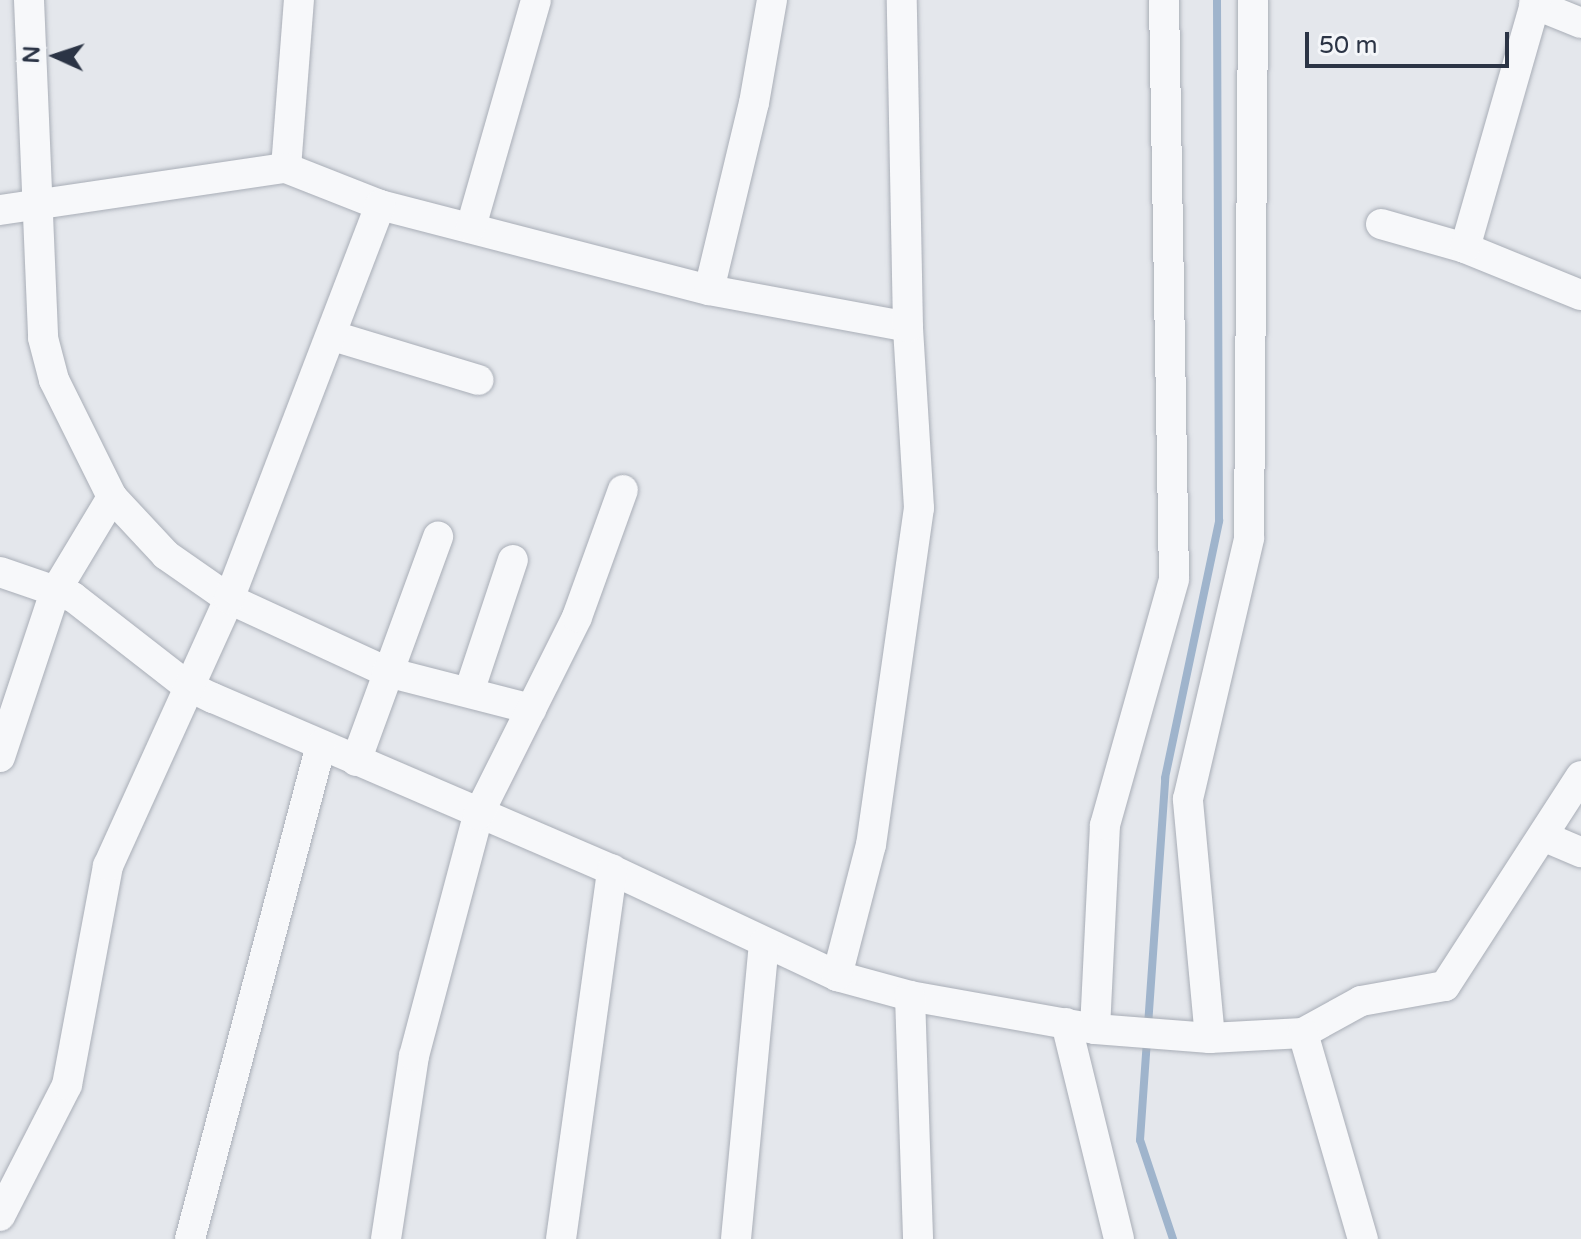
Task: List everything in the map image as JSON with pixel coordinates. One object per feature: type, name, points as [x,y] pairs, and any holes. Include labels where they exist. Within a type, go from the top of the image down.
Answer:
[{"type":"street","points":[[29,0],[43,338],[54,380],[112,497],[166,555],[229,599],[387,672],[531,709]]},
{"type":"street","points":[[286,168],[299,0]]},
{"type":"street","points":[[471,227],[536,0]]},
{"type":"street","points":[[709,290],[754,103],[772,0]]},
{"type":"street","points":[[837,976],[871,845],[919,508],[908,327],[902,0]]},
{"type":"street","points":[[1119,1239],[1080,1026],[1105,825],[1174,579],[1164,0]]},
{"type":"street","points":[[1198,1037],[1188,799],[1249,538],[1253,0]]},
{"type":"street","points":[[1465,248],[1535,2],[1581,23]]},
{"type":"street","points":[[0,210],[286,168],[380,205],[709,290],[908,327]]},
{"type":"street","points":[[0,1216],[67,1085],[108,866],[186,685],[229,599],[333,336],[380,205]]},
{"type":"street","points":[[1381,224],[1465,248],[1581,295]]},
{"type":"street","points":[[333,336],[479,380]]},
{"type":"street","points":[[386,1239],[414,1056],[478,815],[577,617],[623,490]]},
{"type":"street","points":[[0,757],[55,592],[112,497]]},
{"type":"street","points":[[356,761],[438,537]]},
{"type":"street","points":[[469,692],[513,560]]},
{"type":"street","points":[[0,572],[73,597],[186,685],[478,815],[612,870],[837,976],[910,996],[1125,1032],[1198,1037],[1303,1033],[1361,1001],[1445,986],[1545,837],[1581,776]]},
{"type":"street","points":[[190,1239],[321,745]]},
{"type":"street","points":[[1545,837],[1581,852]]},
{"type":"street","points":[[561,1239],[612,870]]},
{"type":"street","points":[[736,1239],[764,943]]},
{"type":"street","points":[[910,996],[918,1239]]},
{"type":"street","points":[[1303,1033],[1363,1239]]},
{"type":"waterway","points":[[1173,1239],[1140,1140],[1165,778],[1219,521],[1217,0]]}]
